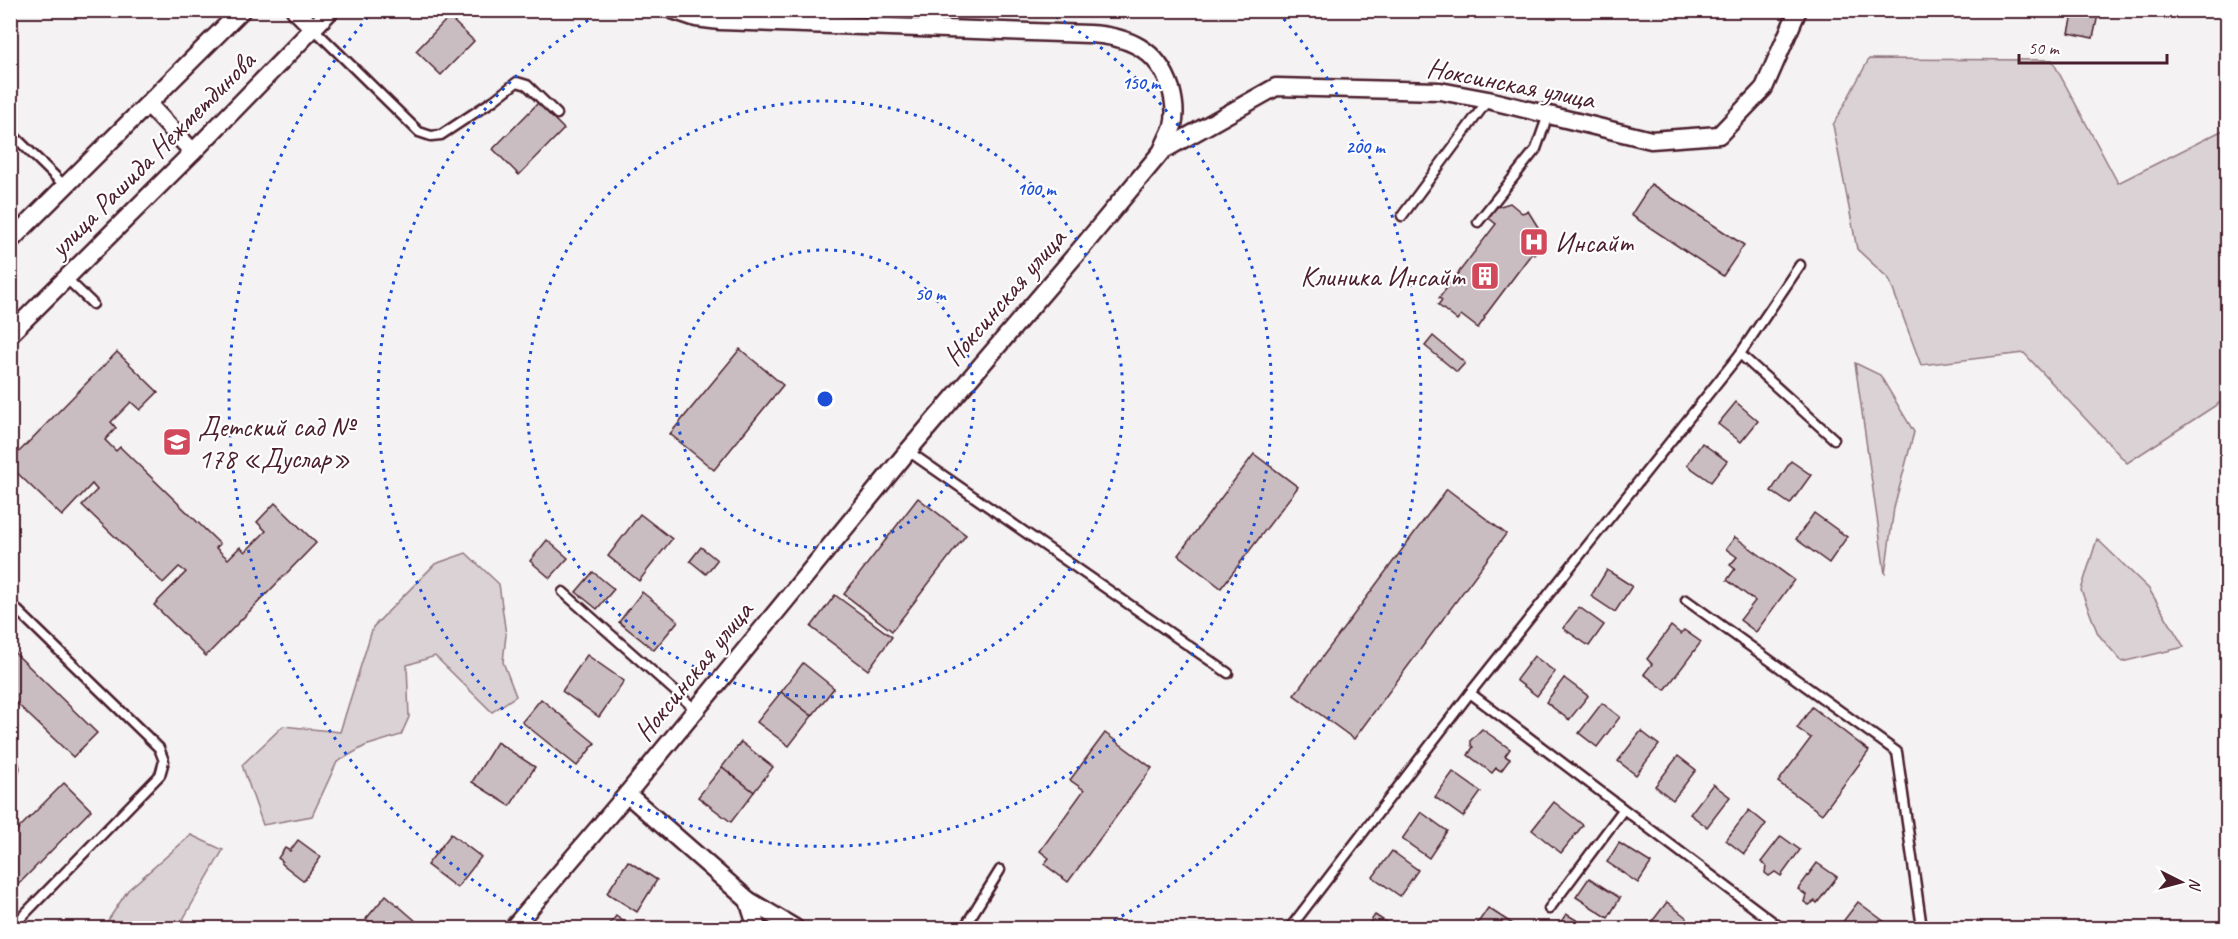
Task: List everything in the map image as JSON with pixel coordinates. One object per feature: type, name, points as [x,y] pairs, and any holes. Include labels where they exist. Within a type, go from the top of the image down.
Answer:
[{"type":"street","name":"улица Рашида Нежметдинова","points":[[10,241],[242,10]]},
{"type":"street","points":[[295,10],[313,28]]},
{"type":"street","name":"улица Рашида Нежметдинова","points":[[10,334],[193,152],[331,10]]},
{"type":"street","points":[[672,10],[708,20],[783,17],[1089,34],[1123,39],[1141,47],[1156,60],[1166,76],[1174,100],[1173,125],[1161,152]]},
{"type":"street","name":"Ноксинская улица","points":[[513,928],[627,794],[908,451],[1161,152],[1276,87],[1440,91],[1488,100],[1652,140],[1719,135],[1764,88],[1798,10]]},
{"type":"street","points":[[148,105],[193,152]]},
{"type":"street","points":[[627,794],[748,900],[795,928]]},
{"type":"street","points":[[748,900],[757,928]]},
{"type":"lane","points":[[313,28],[419,132],[425,135],[441,135],[517,82],[527,85],[557,114]]},
{"type":"lane","points":[[1402,216],[1488,100]]},
{"type":"lane","points":[[1478,222],[1536,149],[1548,115]]},
{"type":"lane","points":[[10,132],[66,186]]},
{"type":"lane","points":[[1290,928],[1470,693],[1740,354],[1800,265]]},
{"type":"lane","points":[[66,278],[93,304]]},
{"type":"lane","points":[[1740,354],[1834,439]]},
{"type":"lane","points":[[908,451],[1228,673]]},
{"type":"lane","points":[[563,592],[696,710]]},
{"type":"lane","points":[[1686,600],[1897,752],[1922,928]]},
{"type":"lane","points":[[10,603],[159,748],[164,761],[160,775],[11,928]]},
{"type":"lane","points":[[1470,693],[1781,928]]},
{"type":"lane","points":[[10,749],[14,768],[10,780]]},
{"type":"lane","points":[[1549,909],[1623,810]]},
{"type":"lane","points":[[964,928],[1000,870]]},
{"type":"shaded area","points":[[1869,59],[2052,60],[2118,183],[2227,128],[2227,398],[2127,463],[2024,353],[1921,365],[1889,279],[1857,249],[1833,125]]},
{"type":"shaded area","points":[[1855,363],[1880,375],[1914,432],[1894,508],[1885,574]]},
{"type":"shaded area","points":[[2097,539],[2149,589],[2184,647],[2122,662],[2098,634],[2081,590]]},
{"type":"shaded area","points":[[466,553],[499,584],[506,635],[503,662],[516,696],[492,712],[435,656],[407,665],[409,717],[401,735],[365,746],[337,762],[312,816],[263,825],[242,765],[283,726],[340,732],[373,627],[435,564]]},
{"type":"shaded area","points":[[191,835],[223,850],[178,928],[103,928],[128,890]]},
{"type":"building","points":[[2074,10],[2099,10],[2093,38],[2069,33]]},
{"type":"building","points":[[449,17],[474,41],[441,75],[416,51]]},
{"type":"building","points":[[538,103],[564,129],[519,175],[493,149]]},
{"type":"building","points":[[1651,184],[1744,245],[1723,276],[1631,215]]},
{"type":"building","name":"Клиника Инсайт","points":[[1510,203],[1522,213],[1528,211],[1546,240],[1534,255],[1532,253],[1478,328],[1461,315],[1457,320],[1438,305],[1442,300],[1439,298],[1496,224],[1486,216],[1494,208]]},
{"type":"building","points":[[1433,336],[1465,363],[1457,372],[1425,346]]},
{"type":"building","points":[[740,349],[783,385],[714,470],[670,434]]},
{"type":"building","points":[[117,352],[158,392],[140,410],[131,402],[111,422],[116,428],[105,440],[116,451],[120,447],[220,544],[216,548],[228,559],[240,547],[245,552],[266,531],[257,522],[275,503],[316,543],[206,656],[154,605],[186,572],[179,567],[163,583],[82,505],[97,490],[92,484],[62,516],[10,466],[10,461]]},
{"type":"building","points":[[1736,402],[1758,421],[1741,442],[1718,424]]},
{"type":"building","points":[[1702,443],[1727,461],[1711,482],[1687,465]]},
{"type":"building","points":[[1254,454],[1298,487],[1221,588],[1178,555]]},
{"type":"building","points":[[1791,461],[1811,475],[1790,504],[1771,491]]},
{"type":"building","points":[[1447,489],[1506,534],[1354,739],[1294,695]]},
{"type":"building","points":[[918,498],[966,535],[892,631],[844,594]]},
{"type":"building","points":[[1814,513],[1847,537],[1829,563],[1796,539]]},
{"type":"building","points":[[640,514],[672,539],[639,581],[608,556]]},
{"type":"building","points":[[1735,537],[1794,580],[1756,632],[1740,620],[1755,601],[1727,580],[1735,569],[1730,565],[1737,557],[1726,549]]},
{"type":"building","points":[[547,540],[568,558],[550,578],[530,561]]},
{"type":"building","points":[[701,547],[717,560],[706,574],[690,561]]},
{"type":"building","points":[[1607,570],[1632,586],[1615,612],[1591,596]]},
{"type":"building","points":[[593,572],[614,589],[597,609],[576,592]]},
{"type":"building","points":[[642,592],[678,621],[654,650],[619,622]]},
{"type":"building","points":[[835,595],[892,637],[868,670],[811,627]]},
{"type":"building","points":[[1579,607],[1604,625],[1589,646],[1563,628]]},
{"type":"building","points":[[1671,626],[1681,634],[1684,630],[1701,642],[1665,690],[1644,674],[1652,664],[1647,659]]},
{"type":"building","points":[[10,648],[97,733],[73,757],[10,697]]},
{"type":"building","points":[[587,655],[624,681],[599,717],[562,691]]},
{"type":"building","points":[[1534,656],[1555,672],[1537,696],[1516,680]]},
{"type":"building","points":[[803,663],[834,688],[812,716],[781,692]]},
{"type":"building","points":[[1564,678],[1588,696],[1569,720],[1546,702]]},
{"type":"building","points":[[781,692],[812,716],[789,746],[757,722]]},
{"type":"building","points":[[541,699],[595,743],[577,766],[522,722]]},
{"type":"building","points":[[1602,703],[1620,717],[1597,747],[1579,733]]},
{"type":"building","points":[[1812,707],[1869,751],[1822,814],[1778,782],[1811,738],[1797,728]]},
{"type":"building","points":[[1482,729],[1510,749],[1505,756],[1510,759],[1501,771],[1496,768],[1492,773],[1468,755],[1473,747],[1471,740]]},
{"type":"building","points":[[1641,731],[1659,745],[1636,775],[1618,761]]},
{"type":"building","points":[[1105,733],[1152,768],[1068,882],[1044,864],[1049,858],[1040,851],[1084,790],[1070,780]]},
{"type":"building","points":[[497,742],[535,767],[510,806],[472,782]]},
{"type":"building","points":[[741,742],[773,767],[754,792],[722,767]]},
{"type":"building","points":[[1678,756],[1696,770],[1673,800],[1655,786]]},
{"type":"building","points":[[722,767],[754,792],[731,822],[698,797]]},
{"type":"building","points":[[1453,772],[1481,792],[1463,817],[1435,797]]},
{"type":"building","points":[[64,783],[91,810],[10,893],[10,837]]},
{"type":"building","points":[[1713,784],[1730,797],[1707,827],[1690,814]]},
{"type":"building","points":[[1554,802],[1583,825],[1561,853],[1532,830]]},
{"type":"building","points":[[1749,810],[1766,824],[1744,854],[1726,840]]},
{"type":"building","points":[[1421,812],[1447,831],[1429,858],[1402,839]]},
{"type":"building","points":[[451,834],[481,857],[457,888],[427,865]]},
{"type":"building","points":[[1781,836],[1800,850],[1781,876],[1775,872],[1769,876],[1765,873],[1766,866],[1761,862]]},
{"type":"building","points":[[298,840],[321,857],[304,881],[278,858],[285,848],[290,851]]},
{"type":"building","points":[[1619,843],[1651,863],[1638,883],[1607,862]]},
{"type":"building","points":[[1392,851],[1418,870],[1400,896],[1373,877]]},
{"type":"building","points":[[628,861],[657,880],[637,912],[607,893]]},
{"type":"building","points":[[1817,863],[1837,877],[1817,903],[1815,901],[1809,905],[1804,902],[1806,895],[1798,889]]},
{"type":"building","points":[[1589,878],[1620,898],[1608,918],[1576,897]]},
{"type":"building","points":[[386,895],[417,922],[412,928],[377,928],[366,919]]},
{"type":"building","points":[[1667,902],[1687,918],[1679,928],[1647,928]]},
{"type":"building","points":[[1858,902],[1893,928],[1838,928]]},
{"type":"building","points":[[1488,908],[1519,928],[1475,927]]},
{"type":"building","points":[[1566,914],[1590,928],[1557,928]]},
{"type":"building","points":[[1375,915],[1395,928],[1366,928]]},
{"type":"building","points":[[616,916],[633,928],[607,928]]},
{"type":"place","name":"Инсайт","points":[[1534,242]]},
{"type":"place","name":"Клиника Инсайт","points":[[1485,276]]},
{"type":"place","name":"Детский сад № 178 «Дуслар»","points":[[177,442]]}]
